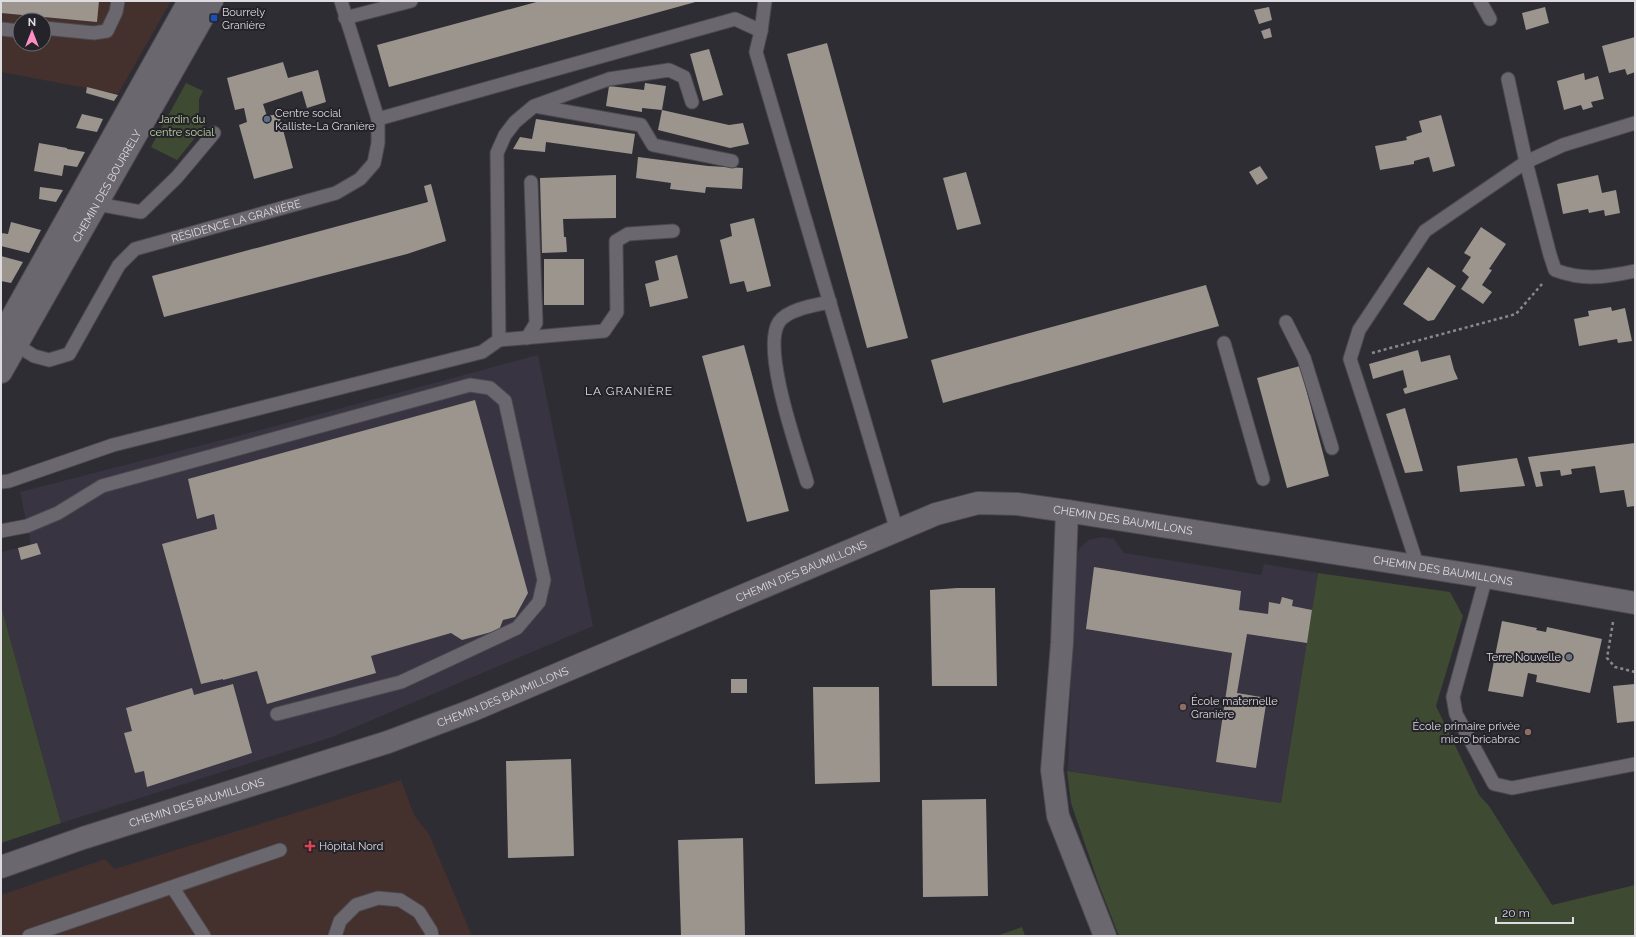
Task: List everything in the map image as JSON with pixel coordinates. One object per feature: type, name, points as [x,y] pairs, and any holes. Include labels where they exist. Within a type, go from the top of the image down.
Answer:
[{"type":"street","name":"CHEMIN DES BOURRELY","points":[[89,198],[189,1]]},
{"type":"street","name":"CHEMIN DES BOURRELY","points":[[1,372],[6,339],[89,198],[212,1]]},
{"type":"street","name":"CHEMIN DES BAUMILLONS","points":[[1,867],[83,838],[388,742],[473,710],[936,514],[978,503],[1017,504],[1068,511],[1486,577],[1626,602]]},
{"type":"street","points":[[1068,511],[1062,643],[1052,770],[1058,816],[1105,936]]},
{"type":"lane","points":[[52,29],[94,33],[107,31],[116,12],[118,1]]},
{"type":"lane","name":"RÉSIDENCE LA GRANIÈRE","points":[[6,339],[34,356],[49,360],[69,354],[119,265],[135,249],[336,193],[360,179],[374,164],[378,142],[378,119],[345,18],[341,1]]},
{"type":"lane","points":[[345,18],[411,1]]},
{"type":"lane","points":[[764,1],[761,31],[756,52],[897,531]]},
{"type":"lane","points":[[1480,1],[1490,19]]},
{"type":"lane","points":[[378,119],[735,19],[761,31]]},
{"type":"lane","points":[[1,30],[12,31]]},
{"type":"lane","points":[[499,340],[497,153],[505,135],[515,122],[534,106],[610,79],[669,70],[684,77],[692,102]]},
{"type":"lane","points":[[1508,79],[1526,162],[1555,270],[1569,276],[1584,278],[1635,271]]},
{"type":"lane","points":[[534,106],[641,125],[653,145],[732,161]]},
{"type":"lane","points":[[1418,567],[1350,359],[1359,330],[1425,231],[1526,162],[1563,145],[1635,123]]},
{"type":"lane","points":[[89,198],[141,212],[177,177],[214,133]]},
{"type":"lane","points":[[527,338],[536,323],[531,182]]},
{"type":"lane","points":[[1,482],[9,481],[113,445],[482,352],[499,340],[604,331],[617,312],[616,241],[628,234],[673,231]]},
{"type":"lane","points":[[808,482],[789,424],[780,386],[774,339],[779,322],[793,311],[830,302]]},
{"type":"lane","points":[[1286,322],[1304,358],[1332,448]]},
{"type":"lane","points":[[1224,343],[1263,478]]},
{"type":"lane","points":[[1,531],[27,526],[58,513],[102,486],[470,385],[490,388],[505,401],[544,580],[539,602],[517,628],[401,682],[277,714]]},
{"type":"lane","points":[[1486,577],[1453,696],[1456,714],[1494,784],[1512,788],[1635,764]]},
{"type":"lane","points":[[29,936],[173,888],[280,850]]},
{"type":"lane","points":[[173,888],[204,936]]},
{"type":"lane","points":[[335,936],[340,921],[356,905],[378,898],[400,900],[419,912],[431,931],[432,936]]},
{"type":"path","points":[[1350,359],[1516,314],[1555,270]]},
{"type":"path","points":[[1626,602],[1607,658],[1615,667],[1635,672]]},
{"type":"shaded area","points":[[1,1],[171,1],[118,94],[1,72]]},
{"type":"shaded area","points":[[538,355],[593,626],[332,737],[61,823],[1,606],[1,552],[31,545],[20,492],[253,432]]},
{"type":"shaded area","name":"École maternelle Granière","points":[[1101,537],[1114,539],[1124,553],[1261,575],[1264,564],[1318,573],[1281,803],[1068,771],[1075,558],[1080,548],[1089,540]]},
{"type":"shaded area","name":"Hôpital Nord","points":[[401,780],[414,815],[429,834],[472,936],[1,936],[1,895],[105,859],[115,869]]},
{"type":"green space","name":"Jardin du centre social","points":[[186,83],[203,91],[199,99],[199,115],[206,124],[177,160],[151,147]]},
{"type":"green space","points":[[1318,573],[1450,592],[1463,616],[1436,706],[1479,795],[1489,806],[1552,905],[1635,885],[1635,936],[1119,936],[1099,885],[1071,803],[1067,771],[1281,803]]},
{"type":"green space","points":[[1,606],[61,823],[1,843]]},
{"type":"green space","points":[[1022,927],[1025,936],[996,936]]},
{"type":"building","points":[[1,1],[99,1],[97,22],[52,18],[52,12],[12,12],[12,14],[1,13]]},
{"type":"building","points":[[540,1],[699,1],[389,87],[377,45]]},
{"type":"building","points":[[1269,7],[1272,20],[1259,24],[1254,10]]},
{"type":"building","points":[[1545,7],[1549,23],[1526,30],[1522,13]]},
{"type":"building","points":[[1270,28],[1272,37],[1264,39],[1261,31]]},
{"type":"building","points":[[1635,37],[1635,72],[1627,75],[1625,69],[1609,73],[1602,46]]},
{"type":"building","points":[[827,43],[908,338],[867,348],[787,54]]},
{"type":"building","points":[[709,49],[723,95],[703,101],[690,54]]},
{"type":"building","name":"Centre social Kalliste-La Granière","points":[[283,62],[288,78],[318,70],[326,102],[307,108],[302,91],[263,104],[267,116],[279,114],[293,168],[254,179],[239,125],[247,122],[244,108],[235,110],[227,78]]},
{"type":"building","points":[[1584,73],[1585,80],[1598,76],[1604,99],[1591,102],[1593,107],[1583,110],[1581,105],[1564,110],[1557,81]]},
{"type":"building","points":[[645,83],[666,86],[662,110],[642,108],[642,112],[606,106],[609,86],[644,90]]},
{"type":"building","points":[[87,87],[118,95],[114,101],[86,93]]},
{"type":"building","points":[[662,110],[729,125],[743,123],[749,144],[730,148],[658,130]]},
{"type":"building","points":[[82,114],[103,119],[97,132],[76,128]]},
{"type":"building","points":[[1441,115],[1455,166],[1433,172],[1429,157],[1414,161],[1414,164],[1380,170],[1375,146],[1407,140],[1406,137],[1422,132],[1419,121]]},
{"type":"building","points":[[536,119],[635,134],[632,154],[546,142],[545,152],[513,149],[520,137],[532,139]]},
{"type":"building","points":[[39,143],[85,152],[77,167],[64,165],[62,176],[34,171]]},
{"type":"building","points":[[638,157],[708,166],[743,168],[742,189],[706,187],[705,193],[670,189],[671,183],[636,178]]},
{"type":"building","points":[[1260,166],[1268,178],[1257,185],[1249,172]]},
{"type":"building","points":[[966,172],[981,224],[957,230],[943,178]]},
{"type":"building","points":[[616,175],[616,218],[563,219],[567,252],[542,253],[540,178]]},
{"type":"building","points":[[1598,175],[1602,193],[1616,190],[1620,213],[1605,216],[1604,210],[1589,213],[1588,209],[1563,214],[1557,184]]},
{"type":"building","points":[[431,184],[446,241],[407,254],[164,317],[152,276],[428,202],[424,186]]},
{"type":"building","points":[[40,187],[63,190],[56,202],[39,199]]},
{"type":"building","points":[[754,218],[771,286],[747,292],[744,281],[730,284],[720,240],[732,236],[730,224]]},
{"type":"building","points":[[11,222],[41,230],[29,253],[1,246],[1,233],[8,234]]},
{"type":"building","points":[[1481,227],[1506,244],[1489,269],[1492,270],[1482,285],[1492,292],[1483,304],[1461,289],[1469,277],[1462,271],[1471,257],[1464,253]]},
{"type":"building","points":[[677,255],[688,298],[650,307],[645,284],[659,280],[655,261]]},
{"type":"building","points":[[1,256],[23,262],[11,283],[1,281]]},
{"type":"building","points":[[544,259],[584,259],[584,305],[544,305]]},
{"type":"building","points":[[1428,267],[1456,286],[1434,320],[1428,321],[1403,304]]},
{"type":"building","points":[[1206,285],[1219,326],[943,403],[931,360]]},
{"type":"building","points":[[1611,307],[1612,311],[1625,308],[1632,341],[1618,343],[1617,339],[1579,346],[1574,319],[1589,316],[1588,311]]},
{"type":"building","points":[[744,345],[789,511],[747,522],[702,356]]},
{"type":"building","points":[[1418,350],[1421,362],[1450,355],[1458,379],[1405,394],[1403,389],[1407,387],[1403,370],[1373,379],[1369,364]]},
{"type":"building","points":[[1300,366],[1329,476],[1287,488],[1257,378]]},
{"type":"building","points":[[475,400],[528,593],[515,617],[503,620],[499,630],[462,640],[451,633],[371,656],[376,673],[267,704],[257,671],[201,684],[162,544],[217,529],[214,514],[197,519],[188,479]]},
{"type":"building","points":[[1405,408],[1423,471],[1405,473],[1386,414]]},
{"type":"building","points":[[1635,443],[1635,506],[1627,507],[1624,490],[1600,493],[1595,466],[1571,469],[1572,474],[1561,476],[1560,470],[1540,472],[1543,486],[1536,487],[1528,457]]},
{"type":"building","points":[[1517,458],[1525,486],[1460,492],[1457,466]]},
{"type":"building","points":[[37,543],[41,554],[21,560],[18,548]]},
{"type":"building","points":[[1094,567],[1241,591],[1239,610],[1268,614],[1269,602],[1280,604],[1282,597],[1293,600],[1292,606],[1312,610],[1307,643],[1247,634],[1237,693],[1267,698],[1256,768],[1216,762],[1232,653],[1086,629]]},
{"type":"building","points":[[995,588],[997,686],[932,686],[930,590]]},
{"type":"building","points":[[1502,621],[1537,628],[1536,630],[1546,632],[1547,627],[1602,639],[1590,693],[1536,682],[1537,675],[1528,673],[1523,697],[1488,691]]},
{"type":"building","points":[[731,679],[747,679],[747,693],[731,693]]},
{"type":"building","points":[[233,684],[252,753],[147,787],[144,771],[135,773],[124,733],[132,731],[126,708],[192,688],[194,695]]},
{"type":"building","points":[[1635,684],[1635,721],[1617,723],[1613,686]]},
{"type":"building","points":[[813,687],[879,687],[880,782],[815,784]]},
{"type":"building","points":[[571,759],[574,856],[508,858],[506,761]]},
{"type":"building","points":[[986,799],[988,896],[923,897],[922,800]]},
{"type":"building","points":[[743,838],[745,935],[681,936],[678,840]]},
{"type":"place","name":"Bourrely Granière","points":[[214,18]]},
{"type":"place","name":"Centre social Kalliste-La Granière","points":[[267,119]]},
{"type":"place","name":"Terre Nouvelle","points":[[1569,657]]},
{"type":"place","name":"École maternelle Granière","points":[[1183,707]]},
{"type":"place","name":"École primaire privée micro bricabrac","points":[[1528,732]]},
{"type":"place","name":"Hôpital Nord","points":[[310,846]]},
{"type":"district","name":"LA GRANIÈRE","points":[[629,391]]}]
